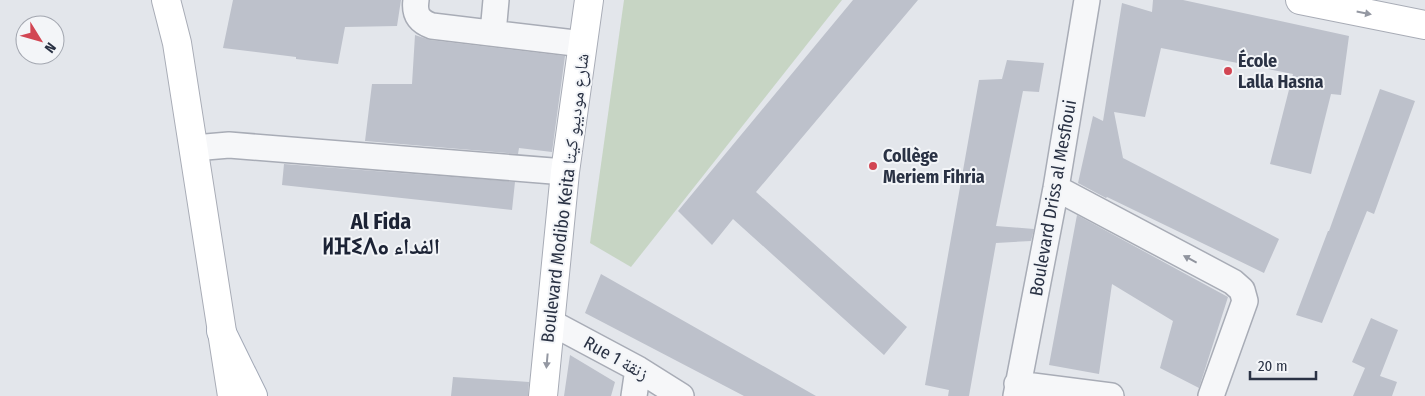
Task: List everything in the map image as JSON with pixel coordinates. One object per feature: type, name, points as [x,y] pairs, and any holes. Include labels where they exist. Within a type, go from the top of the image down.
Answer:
[{"type":"street","points":[[166,0],[177,42],[232,396]]},
{"type":"street","points":[[493,33],[496,0]]},
{"type":"street","name":"Boulevard Modibo Keita شارع موديبو كيتا","points":[[543,396],[565,172],[589,0]]},
{"type":"street","name":"Boulevard Driss al Mesfioui","points":[[1017,390],[1056,188],[1087,0]]},
{"type":"street","points":[[1300,0],[1425,25]]},
{"type":"street","points":[[415,5],[418,17],[424,23],[432,26],[583,44]]},
{"type":"street","points":[[194,148],[229,145],[565,172]]},
{"type":"street","points":[[1056,188],[1233,282],[1242,290],[1245,301],[1211,396]]},
{"type":"street","name":"Rue 1 زنقة","points":[[550,322],[638,369],[681,396]]},
{"type":"street","points":[[221,331],[253,396]]},
{"type":"street","points":[[634,396],[638,369]]},
{"type":"street","points":[[1017,390],[1111,396]]},
{"type":"green space","points":[[624,0],[842,0],[631,267],[590,243]]},
{"type":"building","points":[[233,0],[401,0],[397,26],[345,27],[338,64],[223,48]]},
{"type":"building","points":[[853,0],[918,0],[756,192],[907,327],[884,355],[733,219],[712,245],[678,211]]},
{"type":"building","points":[[1153,0],[1183,0],[1349,36],[1341,95],[1331,94],[1311,174],[1270,164],[1293,74],[1161,48],[1145,117],[1114,112],[1123,158],[1279,239],[1264,273],[1078,183],[1093,116],[1103,121],[1122,3],[1152,12]]},
{"type":"building","points":[[415,35],[430,40],[565,56],[552,152],[519,148],[518,154],[365,141],[372,84],[412,84]]},
{"type":"building","points":[[1007,60],[1044,63],[1039,92],[1023,91],[996,226],[1034,229],[1031,241],[996,243],[969,396],[948,396],[949,390],[925,385],[979,80],[1002,79]]},
{"type":"building","points":[[1380,89],[1415,101],[1374,214],[1367,211],[1322,323],[1296,315],[1329,231]]},
{"type":"building","points":[[284,164],[515,182],[512,210],[282,185]]},
{"type":"building","points":[[1077,215],[1228,297],[1199,388],[1160,368],[1173,321],[1112,284],[1099,374],[1049,365]]},
{"type":"building","points":[[601,274],[816,396],[744,396],[585,313]]},
{"type":"building","points":[[1371,318],[1398,330],[1380,376],[1397,382],[1392,396],[1353,396],[1365,368],[1352,362]]},
{"type":"building","points":[[570,355],[615,382],[611,396],[564,396]]},
{"type":"building","points":[[453,377],[529,382],[528,396],[451,396]]},
{"type":"place","name":"École Lalla Hasna","points":[[1228,71]]},
{"type":"place","name":"Collège Meriem Fihria","points":[[873,166]]},
{"type":"district","name":"Al Fida ⵍⴼⵉⴷⴰ الفداء","points":[[381,234]]}]
